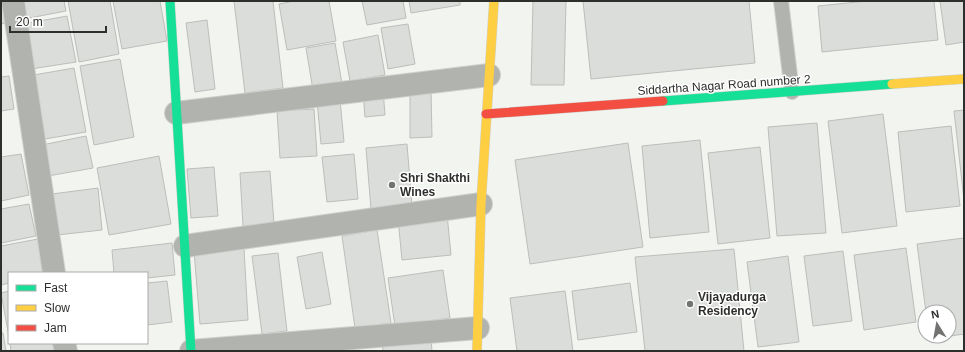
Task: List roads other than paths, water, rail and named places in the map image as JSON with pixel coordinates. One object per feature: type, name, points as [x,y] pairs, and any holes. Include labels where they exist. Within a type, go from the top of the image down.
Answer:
[{"type":"street","points":[[13,1],[54,272]]},
{"type":"street","points":[[170,1],[191,351],[478,328]]},
{"type":"street","points":[[477,351],[481,204],[494,1]]},
{"type":"street","points":[[176,112],[489,75]]},
{"type":"street","name":"Siddartha Nagar Road number 2","points":[[486,114],[964,79]]},
{"type":"street","points":[[185,246],[481,204]]},
{"type":"lane","points":[[781,1],[792,92]]},
{"type":"place","name":"Shri Shakthi Wines","points":[[392,185]]},
{"type":"place","name":"Vijayadurga Residency","points":[[690,304]]}]
